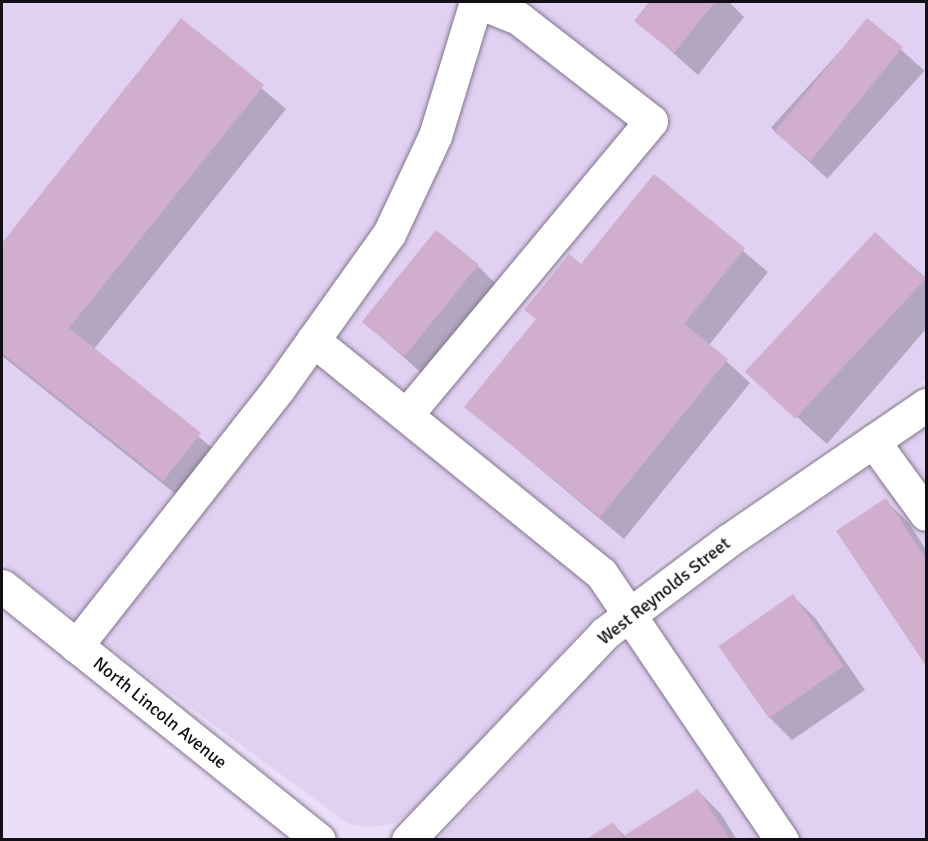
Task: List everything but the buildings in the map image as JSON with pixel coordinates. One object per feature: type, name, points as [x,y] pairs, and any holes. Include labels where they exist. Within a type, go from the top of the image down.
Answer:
[{"type":"street","points":[[76,646],[313,340],[389,234],[435,136],[477,2],[518,18],[651,121],[407,414]]},
{"type":"street","points":[[313,340],[601,573],[782,840]]},
{"type":"street","name":"West Reynolds Street","points":[[408,840],[575,662],[630,613],[927,405]]},
{"type":"street","points":[[873,441],[927,514]]},
{"type":"street","name":"North Lincoln Avenue","points":[[2,586],[319,840]]},
{"type":"shaded area","points":[[2,2],[926,2],[926,379],[667,559],[596,615],[427,800],[393,824],[368,827],[347,823],[123,658],[2,562]]},
{"type":"shaded area","points":[[926,427],[926,839],[438,840],[598,666],[666,611]]}]
